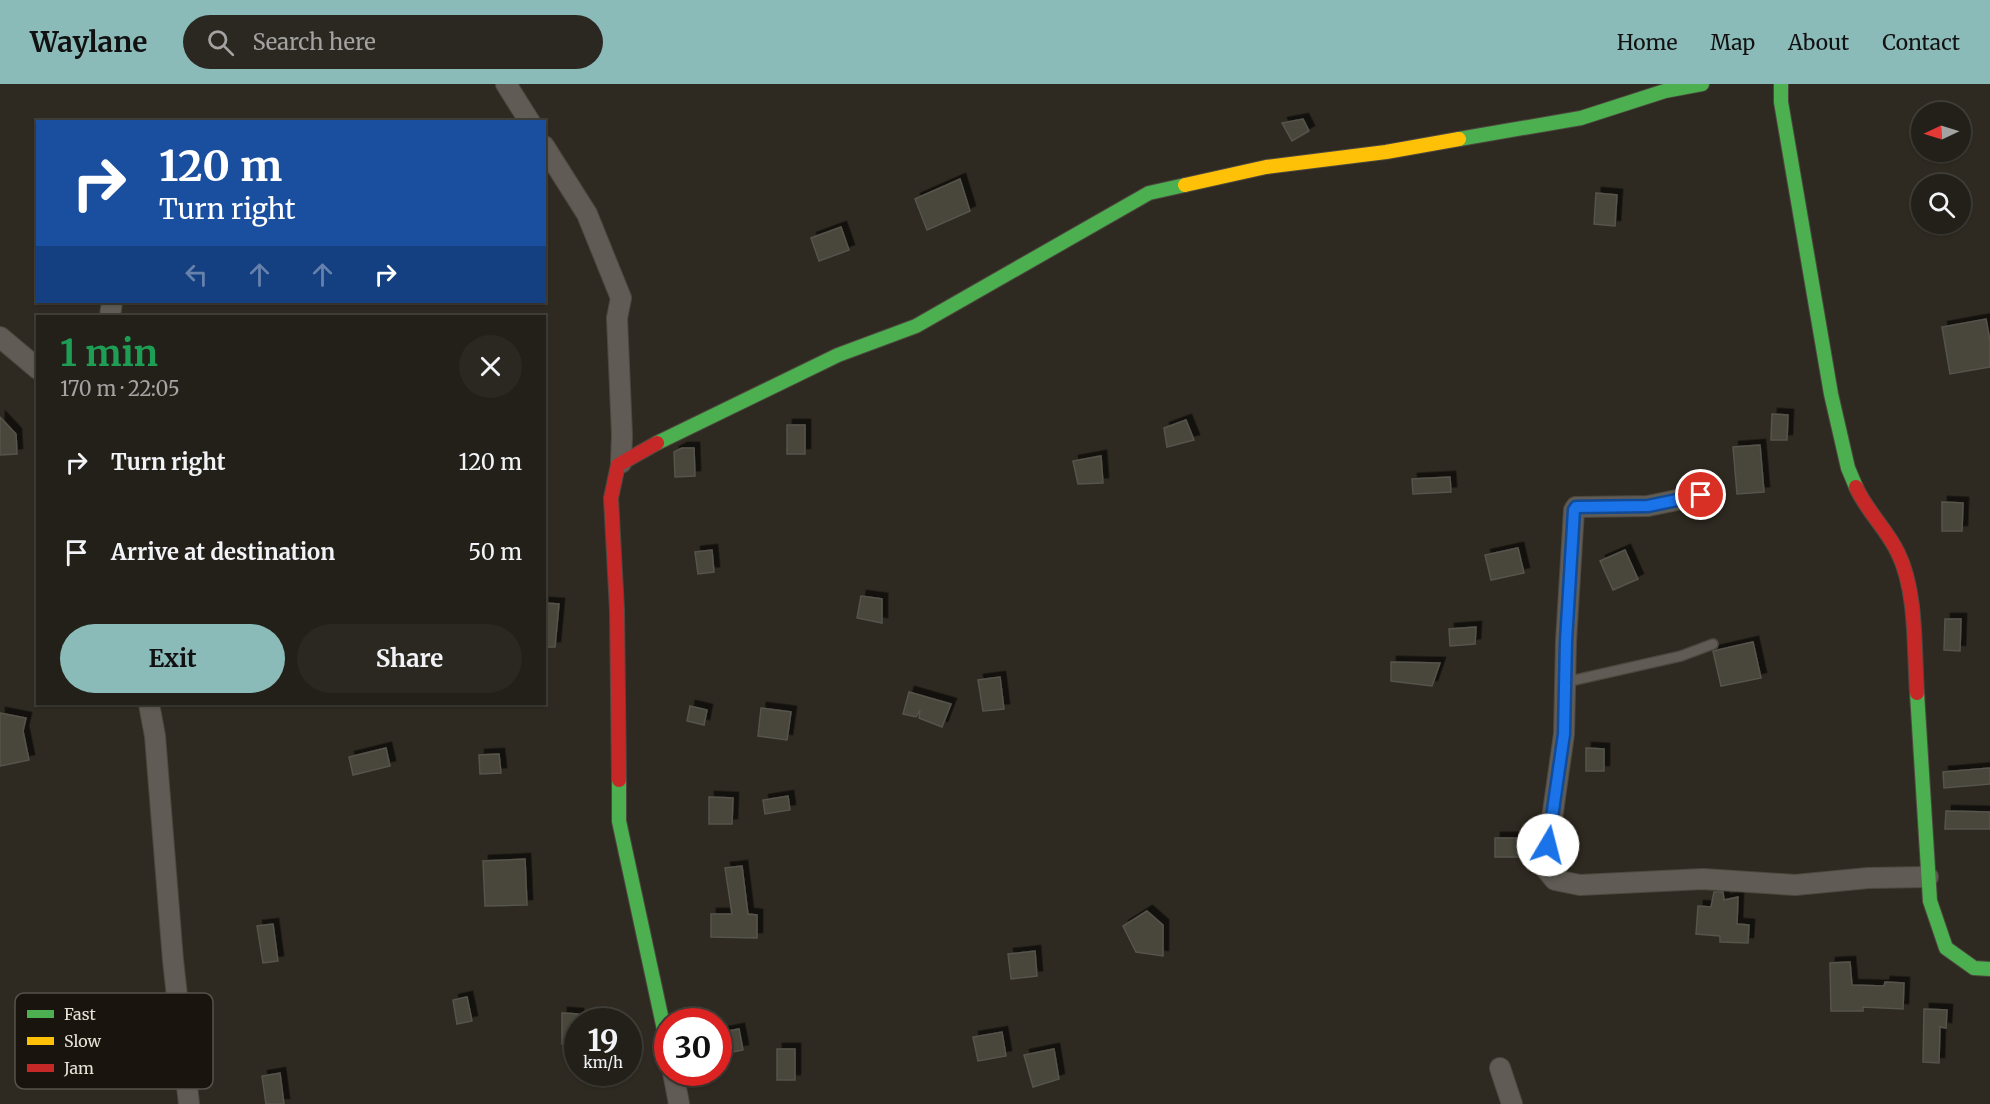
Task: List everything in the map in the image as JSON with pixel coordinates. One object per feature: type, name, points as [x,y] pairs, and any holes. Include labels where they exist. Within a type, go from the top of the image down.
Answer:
[{"type":"street","points":[[506,84],[529,120]]},
{"type":"street","points":[[659,1008],[619,821],[617,610],[611,498],[618,465],[674,434],[838,355],[916,326],[1149,193],[1266,167],[1386,152],[1581,118],[1665,91],[1702,84]]},
{"type":"street","points":[[1781,84],[1781,102],[1831,394],[1848,468],[1863,503],[1898,552],[1910,587],[1930,901],[1946,948],[1974,968],[1990,969]]},
{"type":"street","points":[[546,149],[586,214],[621,298],[617,318],[621,463]]},
{"type":"street","points":[[0,336],[36,367]]},
{"type":"street","points":[[1701,495],[1648,506],[1576,507],[1574,510],[1566,641],[1564,734],[1545,868],[1555,880],[1580,885],[1703,879],[1795,885],[1868,878],[1928,877]]},
{"type":"street","points":[[149,705],[155,736],[177,993]]},
{"type":"street","points":[[1500,1068],[1512,1104]]},
{"type":"street","points":[[676,1086],[679,1104]]},
{"type":"street","points":[[187,1089],[189,1104]]},
{"type":"lane","points":[[1566,682],[1681,656],[1713,644]]},
{"type":"building","points":[[1303,119],[1309,131],[1292,141],[1282,123]]},
{"type":"building","points":[[960,179],[970,211],[927,230],[915,199]]},
{"type":"building","points":[[1596,193],[1617,195],[1615,226],[1594,224]]},
{"type":"building","points":[[841,227],[849,250],[819,261],[811,238]]},
{"type":"building","points":[[1986,319],[1990,341],[1990,367],[1950,374],[1942,327]]},
{"type":"building","points":[[1772,414],[1788,415],[1787,440],[1771,440]]},
{"type":"building","points":[[0,417],[16,434],[17,454],[0,455]]},
{"type":"building","points":[[1186,420],[1194,440],[1167,447],[1164,428]]},
{"type":"building","points":[[787,425],[805,425],[805,454],[787,454]]},
{"type":"building","points":[[1760,445],[1764,492],[1737,494],[1733,447]]},
{"type":"building","points":[[682,448],[694,448],[695,476],[675,477],[674,452]]},
{"type":"building","points":[[1101,456],[1103,483],[1078,484],[1073,461]]},
{"type":"building","points":[[1450,477],[1451,492],[1413,494],[1412,479]]},
{"type":"building","points":[[1942,502],[1963,503],[1962,531],[1942,531]]},
{"type":"building","points":[[1518,548],[1524,573],[1491,580],[1485,555]]},
{"type":"building","points":[[712,550],[714,572],[698,574],[695,552]]},
{"type":"building","points":[[1625,550],[1638,579],[1613,590],[1600,561]]},
{"type":"building","points":[[861,596],[882,599],[882,623],[857,618]]},
{"type":"building","points":[[546,603],[559,604],[555,647],[546,647]]},
{"type":"building","points":[[1945,619],[1961,619],[1960,651],[1944,650]]},
{"type":"building","points":[[1476,627],[1475,644],[1450,646],[1449,629]]},
{"type":"building","points":[[1753,642],[1761,678],[1721,686],[1713,651]]},
{"type":"building","points":[[1391,662],[1440,663],[1432,686],[1391,681]]},
{"type":"building","points":[[1000,677],[1004,709],[983,711],[978,680]]},
{"type":"building","points":[[909,692],[951,704],[942,727],[919,718],[920,710],[916,717],[903,714]]},
{"type":"building","points":[[690,706],[707,710],[704,725],[687,721]]},
{"type":"building","points":[[761,708],[791,712],[787,740],[758,736]]},
{"type":"building","points":[[0,713],[26,718],[23,731],[29,760],[0,766]]},
{"type":"building","points":[[386,748],[390,766],[353,775],[349,757]]},
{"type":"building","points":[[1586,748],[1604,749],[1604,771],[1586,771]]},
{"type":"building","points":[[499,754],[501,773],[480,774],[479,755]]},
{"type":"building","points":[[1990,768],[1990,784],[1944,788],[1943,772]]},
{"type":"building","points":[[788,796],[790,810],[765,814],[763,800]]},
{"type":"building","points":[[709,797],[733,798],[732,824],[709,824]]},
{"type":"building","points":[[1946,811],[1990,812],[1990,829],[1945,829]]},
{"type":"building","points":[[1495,838],[1522,838],[1522,857],[1495,857]]},
{"type":"building","points":[[525,859],[527,905],[485,906],[483,861]]},
{"type":"building","points":[[742,866],[748,914],[757,915],[757,938],[711,937],[711,914],[732,914],[725,868]]},
{"type":"building","points":[[1714,892],[1723,892],[1724,900],[1738,897],[1737,924],[1749,925],[1748,943],[1720,942],[1720,936],[1696,934],[1698,906],[1711,907]]},
{"type":"building","points":[[1147,911],[1163,925],[1163,956],[1136,952],[1123,926]]},
{"type":"building","points":[[273,924],[278,961],[263,963],[257,926]]},
{"type":"building","points":[[1035,951],[1037,976],[1011,979],[1008,954]]},
{"type":"building","points":[[1850,962],[1852,985],[1884,986],[1885,982],[1904,983],[1903,1009],[1863,1007],[1863,1011],[1831,1011],[1830,963]]},
{"type":"building","points":[[467,997],[472,1021],[457,1024],[453,1000]]},
{"type":"building","points":[[1924,1009],[1947,1010],[1946,1028],[1940,1027],[1939,1063],[1923,1062]]},
{"type":"building","points":[[562,1013],[564,1013],[564,1044],[562,1044]]},
{"type":"building","points":[[739,1029],[743,1050],[732,1052],[732,1030]]},
{"type":"building","points":[[1002,1032],[1006,1056],[978,1061],[973,1037]]},
{"type":"building","points":[[777,1049],[795,1049],[795,1080],[777,1080]]},
{"type":"building","points":[[1054,1049],[1059,1079],[1033,1087],[1024,1055]]},
{"type":"building","points":[[280,1073],[284,1104],[266,1104],[262,1076]]},
{"type":"traffic: fast","points":[[1459,139],[1581,118],[1665,91],[1702,84]]},
{"type":"traffic: fast","points":[[1781,84],[1781,102],[1831,394],[1848,468],[1856,487]]},
{"type":"traffic: fast","points":[[657,443],[838,355],[916,326],[1149,193],[1185,185]]},
{"type":"traffic: fast","points":[[1917,693],[1930,901],[1946,948],[1974,968],[1990,969]]},
{"type":"traffic: fast","points":[[619,780],[619,821],[659,1008]]},
{"type":"traffic: slow","points":[[1185,185],[1266,167],[1386,152],[1459,139]]},
{"type":"traffic: jam","points":[[619,780],[617,610],[611,498],[618,465],[657,443]]},
{"type":"traffic: jam","points":[[1856,487],[1893,544],[1904,568],[1912,603],[1917,693]]},
{"type":"route","points":[[1548,845],[1564,734],[1566,641],[1574,510],[1576,507],[1648,506],[1701,495]]}]
